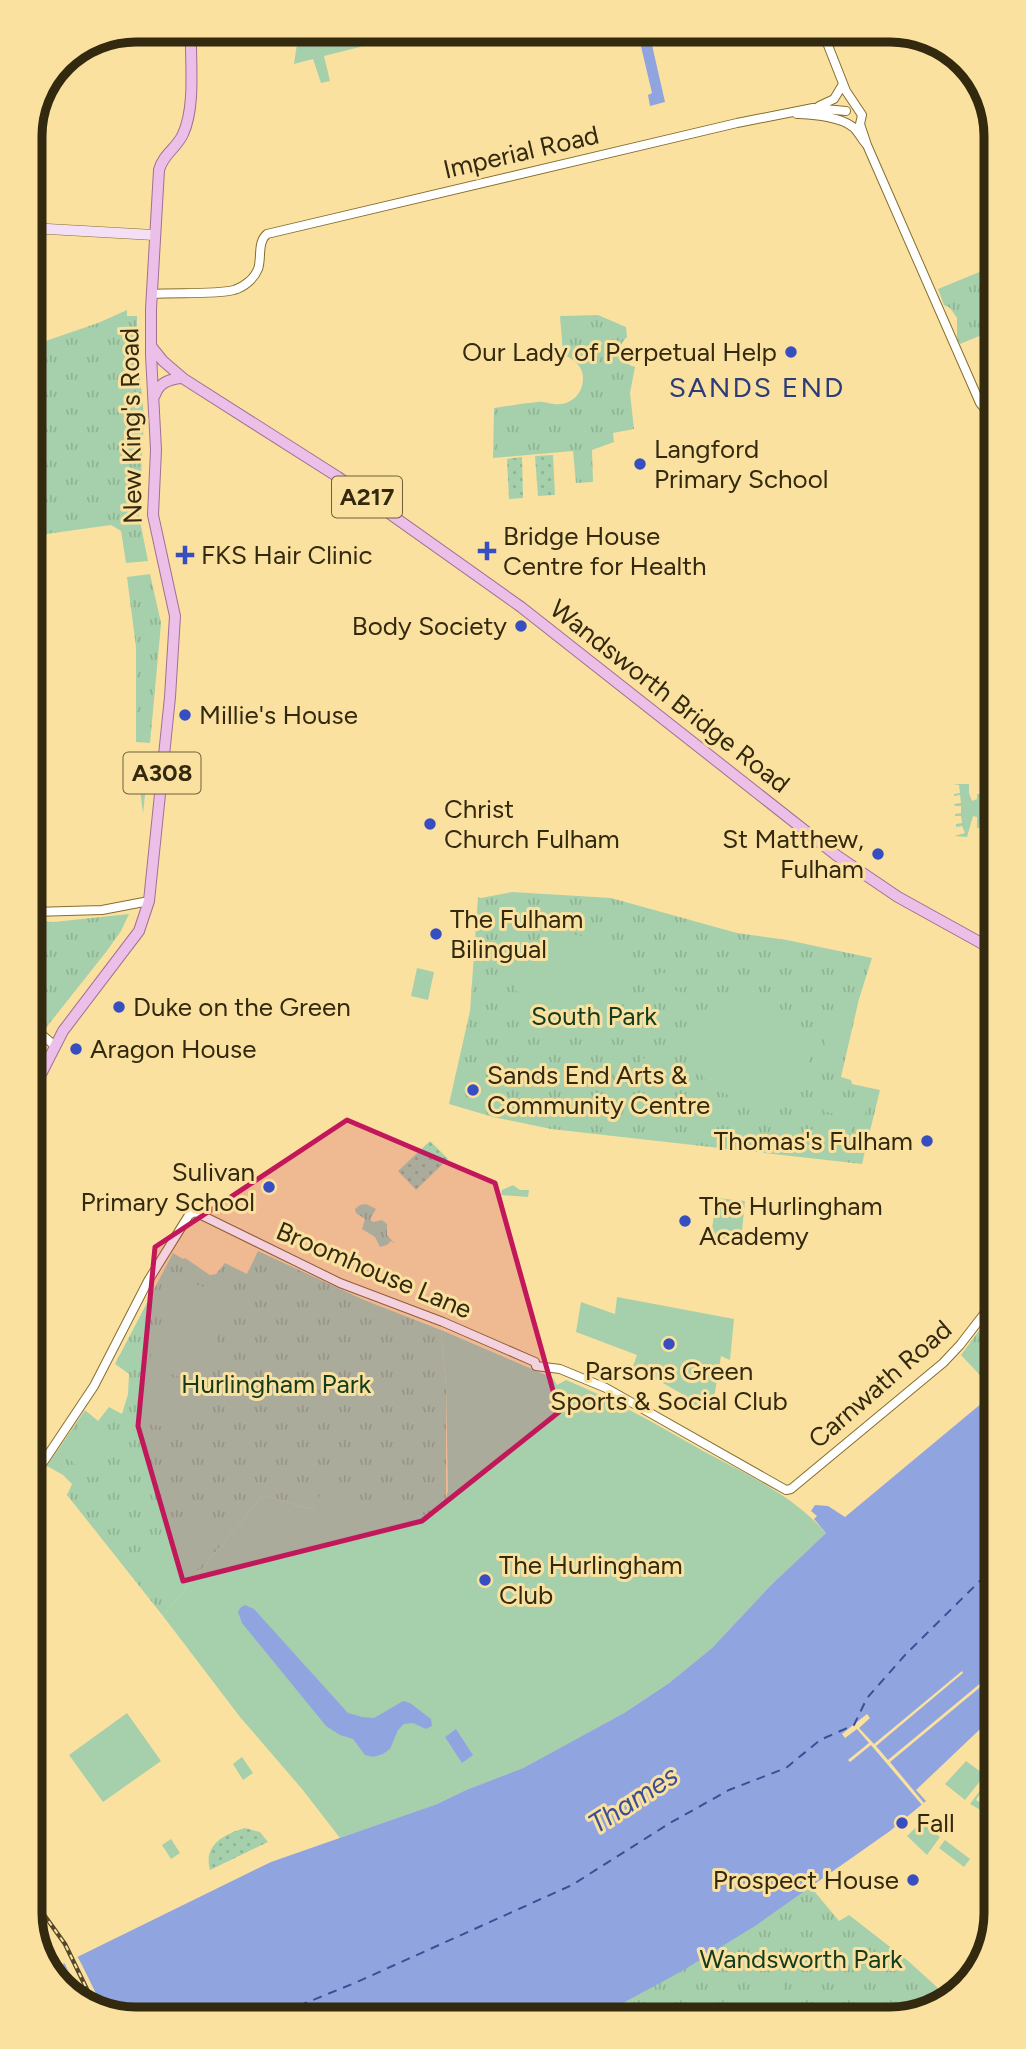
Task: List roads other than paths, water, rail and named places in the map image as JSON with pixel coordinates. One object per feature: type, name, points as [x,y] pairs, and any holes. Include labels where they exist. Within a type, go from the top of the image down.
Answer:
[{"type":"main road","name":"New King's Road","points":[[42,1072],[63,1031],[132,943],[149,901],[170,697],[175,617],[153,515],[156,450],[151,346],[154,235],[159,170],[163,159],[183,137],[189,114],[191,42]]},
{"type":"main road","points":[[42,229],[154,235]]},
{"type":"main road","points":[[151,346],[182,379]]},
{"type":"main road","name":"A217","points":[[152,370],[182,379]]},
{"type":"main road","points":[[154,398],[161,385],[170,380],[182,379]]},
{"type":"main road","name":"Wandsworth Bridge Road","points":[[182,379],[360,492],[521,607],[836,855],[898,897],[984,945]]},
{"type":"street","points":[[827,42],[849,109],[844,116],[867,145],[984,408]]},
{"type":"street","points":[[813,108],[834,99],[844,88]]},
{"type":"street","name":"Imperial Road","points":[[152,293],[235,290],[248,282],[260,266],[262,240],[265,235],[599,155],[813,108],[849,109]]},
{"type":"street","points":[[849,109],[862,115],[852,124]]},
{"type":"street","name":"Imperial Road","points":[[787,114],[817,116],[852,124]]},
{"type":"street","points":[[42,912],[102,910],[149,901]]},
{"type":"street","points":[[42,1035],[55,1046]]},
{"type":"street","name":"Broomhouse Lane","points":[[42,1464],[94,1386],[148,1281],[179,1231],[192,1213],[199,1213],[340,1283],[608,1390],[786,1489]]},
{"type":"street","name":"Carnwath Road","points":[[786,1489],[791,1489],[943,1363],[984,1314]]},
{"type":"water","points":[[640,42],[651,42],[665,102],[650,106],[648,95],[652,93]]},
{"type":"water","name":"Thames","points":[[984,1401],[984,1725],[916,1790],[926,1801],[890,1831],[755,1926],[682,1971],[616,2007],[130,2007],[106,2002],[84,1991],[61,1969],[64,1967],[63,1964],[271,1862],[437,1804],[523,1768],[624,1713],[669,1683],[712,1648],[770,1586],[826,1533],[814,1519],[817,1516],[811,1511],[815,1505],[828,1506],[845,1517]]},
{"type":"water","points":[[245,1605],[254,1609],[348,1713],[374,1718],[403,1701],[410,1703],[431,1719],[432,1726],[426,1729],[413,1723],[404,1724],[398,1730],[390,1749],[373,1757],[365,1755],[353,1739],[326,1726],[242,1623],[238,1612]]},
{"type":"water","points":[[456,1729],[473,1755],[462,1763],[445,1737]]},
{"type":"railway","points":[[42,1912],[65,1944],[89,1994]]},
{"type":"place","name":"Our Lady of Perpetual Help","points":[[791,352]]},
{"type":"place","name":"Langford Primary School","points":[[640,464]]},
{"type":"place","name":"Bridge House Centre for Health","points":[[487,551]]},
{"type":"place","name":"FKS Hair Clinic","points":[[185,555]]},
{"type":"place","name":"Body Society","points":[[521,626]]},
{"type":"place","name":"Millie's House","points":[[185,715]]},
{"type":"place","name":"Christ Church Fulham","points":[[430,824]]},
{"type":"place","name":"St Matthew, Fulham","points":[[878,854]]},
{"type":"place","name":"The Fulham Bilingual","points":[[436,934]]},
{"type":"place","name":"Duke on the Green","points":[[119,1007]]},
{"type":"place","name":"Aragon House","points":[[76,1049]]},
{"type":"place","name":"Sands End Arts & Community Centre","points":[[473,1090]]},
{"type":"place","name":"Thomas's Fulham","points":[[927,1141]]},
{"type":"place","name":"Sulivan Primary School","points":[[269,1187]]},
{"type":"place","name":"The Hurlingham Academy","points":[[685,1221]]},
{"type":"place","name":"Parsons Green Sports & Social Club","points":[[669,1344]]},
{"type":"place","name":"The Hurlingham Club","points":[[485,1580]]},
{"type":"place","name":"Fall","points":[[902,1823]]},
{"type":"place","name":"Prospect House","points":[[913,1880]]},
{"type":"district","name":"SANDS END","points":[[757,387]]},
{"type":"park label","name":"South Park","points":[[594,1016]]},
{"type":"park label","name":"Hurlingham Park","points":[[276,1384]]},
{"type":"park label","name":"Wandsworth Park","points":[[801,1959]]}]
